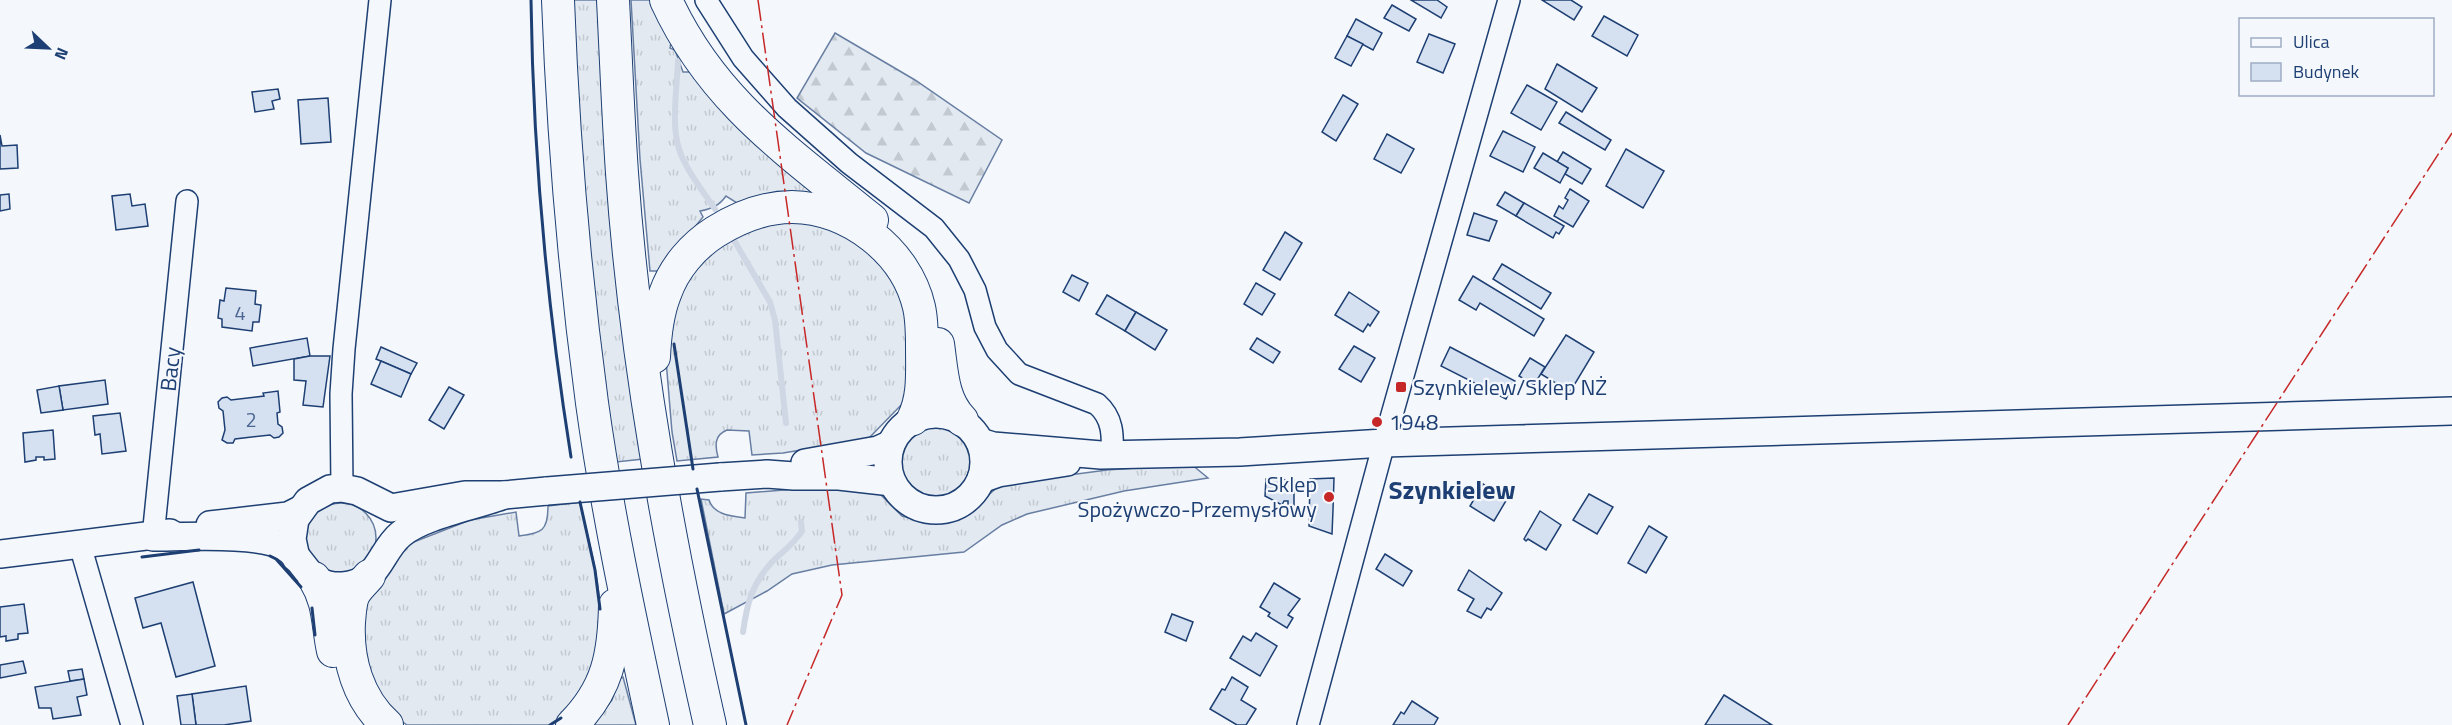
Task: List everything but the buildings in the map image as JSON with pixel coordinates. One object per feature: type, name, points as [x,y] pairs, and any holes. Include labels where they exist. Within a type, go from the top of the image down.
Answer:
[{"type":"highway","points":[[558,0],[566,172],[592,405],[616,547],[653,725]]},
{"type":"highway","points":[[614,0],[622,174],[652,430],[671,542],[710,725]]},
{"type":"highway","points":[[666,0],[696,56],[747,116],[788,153],[887,233],[909,256],[926,287],[947,398],[952,410],[971,431]]},
{"type":"highway","points":[[652,430],[658,315],[665,292],[675,272],[690,252],[728,224],[750,214],[792,207],[812,209],[837,216],[861,228],[886,246],[901,265],[919,307],[922,335],[922,382],[919,407],[913,419]]},
{"type":"highway","points":[[572,725],[599,690],[612,654],[616,547]]},
{"type":"highway","points":[[377,567],[354,594],[351,601],[350,649],[353,669],[362,691],[387,725]]},
{"type":"highway","points":[[305,568],[323,593],[328,611],[331,642],[340,675],[359,711],[371,725]]},
{"type":"main road","points":[[971,431],[984,456],[984,472],[968,498],[955,506],[940,510],[924,508],[910,502],[892,482],[888,463],[891,444],[898,433],[913,419],[925,414],[948,415],[1000,447],[1106,455],[1240,452],[1384,443],[2452,411]]},
{"type":"main road","points":[[767,474],[791,466],[878,450],[891,444]]},
{"type":"main road","points":[[981,479],[998,473],[1106,455]]},
{"type":"main road","points":[[0,554],[153,537],[221,522],[288,516],[300,510],[318,494],[342,488],[357,491],[391,508],[465,495],[504,495],[767,474],[838,476],[892,482]]},
{"type":"main road","points":[[153,537],[258,540],[282,546],[305,568],[327,584],[342,586],[357,583],[377,567],[403,532],[431,519],[504,495]]},
{"type":"main road","points":[[370,499],[386,519],[389,532],[377,567]]},
{"type":"main road","points":[[300,510],[292,528],[293,548],[305,568]]},
{"type":"street","points":[[342,488],[341,394],[344,349],[380,0]]},
{"type":"street","points":[[706,0],[743,58],[787,108],[849,163],[934,228],[959,259],[975,290],[985,327],[997,350],[1019,374],[1097,404],[1107,412],[1112,430],[1106,455]]},
{"type":"street","points":[[1308,725],[1377,479],[1384,443],[1509,0]]},
{"type":"street","name":"Bacy","points":[[153,537],[187,201]]},
{"type":"street","points":[[80,545],[132,725]]},
{"type":"green space","points":[[570,0],[599,0],[643,459],[616,462],[591,281]]},
{"type":"green space","points":[[631,0],[653,0],[672,37],[670,48],[675,50],[683,72],[691,72],[815,190],[814,194],[763,195],[737,203],[726,196],[721,202],[700,211],[703,217],[659,271],[650,271],[640,159]]},
{"type":"green space","points":[[835,33],[915,80],[1002,140],[969,203],[866,153],[797,98]]},
{"type":"green space","points":[[773,219],[833,227],[862,245],[892,276],[910,316],[906,400],[868,439],[783,453],[752,455],[749,431],[727,430],[716,441],[718,457],[677,461],[672,432],[665,348],[680,283],[717,244]]},
{"type":"green space","points":[[937,426],[957,432],[967,442],[973,462],[967,482],[957,492],[937,498],[917,492],[907,482],[901,462],[907,442],[917,432]]},
{"type":"green space","points":[[1191,464],[1208,478],[1124,491],[1027,514],[1002,525],[964,552],[832,565],[792,574],[767,591],[724,614],[701,499],[709,500],[719,512],[745,518],[746,493],[822,487],[876,490],[902,516],[923,521],[948,521],[969,512],[1001,484],[1107,470]]},
{"type":"green space","points":[[580,502],[596,577],[600,603],[600,628],[597,653],[589,677],[576,699],[550,725],[407,725],[400,720],[369,683],[355,618],[406,545],[470,520],[516,512],[519,536],[533,534],[545,526],[548,506]]},
{"type":"green space","points":[[348,503],[361,509],[370,518],[374,524],[376,538],[374,552],[366,563],[355,571],[334,573],[316,563],[308,552],[306,531],[316,513],[327,505]]},
{"type":"green space","points":[[623,677],[636,725],[593,725],[612,700],[619,679]]},
{"type":"waterway","points":[[678,61],[675,129],[679,149],[690,172],[715,209]]},
{"type":"waterway","points":[[731,235],[770,302],[775,320],[786,423]]},
{"type":"waterway","points":[[743,632],[746,612],[755,586],[772,562],[799,536],[802,531],[801,522]]},
{"type":"wall","points":[[531,0],[538,172],[548,286],[571,457]]},
{"type":"wall","points":[[674,344],[693,469]]},
{"type":"wall","points":[[697,489],[746,725]]},
{"type":"wall","points":[[580,502],[595,570],[600,609]]},
{"type":"wall","points":[[142,557],[199,550]]},
{"type":"wall","points":[[270,556],[276,559],[301,587]]},
{"type":"wall","points":[[312,608],[315,635]]},
{"type":"wall","points":[[550,725],[561,718]]},
{"type":"power","points":[[758,0],[842,595],[787,725]]},
{"type":"power","points":[[2068,725],[2452,133]]},
{"type":"place","name":"Szynkielew/Sklep NŻ","points":[[1401,387]]},
{"type":"place","name":"1948","points":[[1377,422]]},
{"type":"place","name":"Sklep Spożywczo-Przemysłowy","points":[[1329,497]]},
{"type":"district","name":"Szynkielew","points":[[1452,489]]}]
